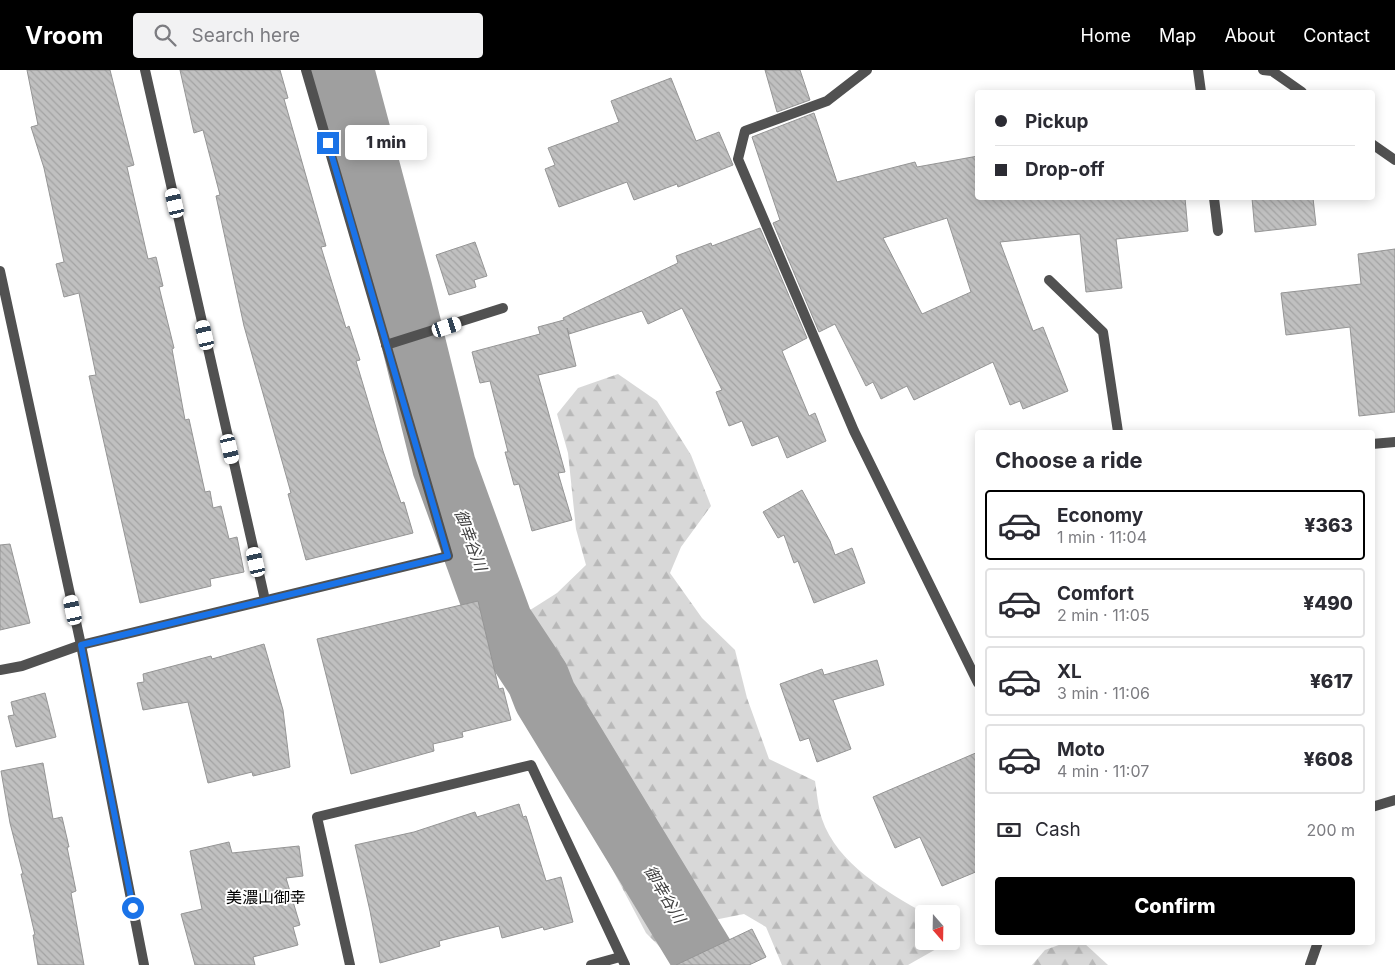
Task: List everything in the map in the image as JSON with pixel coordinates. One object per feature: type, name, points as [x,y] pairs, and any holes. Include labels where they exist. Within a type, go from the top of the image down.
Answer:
[{"type":"street","points":[[145,70],[265,600]]},
{"type":"street","points":[[0,670],[22,666],[81,645],[448,556],[390,344],[306,70]]},
{"type":"street","points":[[867,70],[827,102],[745,131],[738,159],[854,431],[975,677]]},
{"type":"street","points":[[1198,70],[1201,90]]},
{"type":"street","points":[[1263,70],[1272,71],[1299,90]]},
{"type":"street","points":[[1375,146],[1395,160]]},
{"type":"street","points":[[1214,200],[1218,231]]},
{"type":"street","points":[[0,270],[81,645],[144,965]]},
{"type":"street","points":[[1049,280],[1103,332],[1118,430]]},
{"type":"street","points":[[390,344],[503,308]]},
{"type":"street","points":[[1375,444],[1395,442]]},
{"type":"street","points":[[350,965],[317,817],[530,764],[623,961],[591,965]]},
{"type":"street","points":[[1375,806],[1395,800]]},
{"type":"street","points":[[1310,965],[1317,945]]},
{"type":"green space","points":[[618,374],[657,401],[691,455],[711,506],[681,547],[670,573],[702,618],[735,650],[747,698],[769,759],[815,781],[822,819],[829,835],[839,850],[865,875],[915,908],[915,950],[934,950],[908,965],[782,965],[766,927],[744,914],[719,919],[660,947],[646,933],[580,808],[560,746],[527,612],[557,593],[586,565],[576,529],[568,453],[557,414],[578,388]]},
{"type":"green space","points":[[1059,945],[1086,945],[1108,965],[1032,965],[1045,950]]},
{"type":"building","points":[[27,70],[110,70],[134,165],[127,167],[148,259],[156,257],[163,286],[159,287],[174,348],[172,349],[185,420],[189,419],[205,492],[210,491],[213,508],[221,506],[229,539],[237,537],[244,572],[210,579],[211,586],[140,603],[89,376],[96,375],[79,293],[64,297],[56,264],[64,262],[44,168],[31,127],[38,125]]},
{"type":"building","points":[[180,70],[280,70],[288,98],[284,99],[326,246],[321,247],[346,328],[349,326],[360,360],[356,361],[383,451],[401,503],[404,502],[413,533],[306,560],[288,494],[291,493],[244,326],[216,196],[220,195],[203,130],[194,133]]},
{"type":"building","points":[[765,70],[800,70],[810,100],[777,112]]},
{"type":"building","points":[[671,78],[696,141],[719,132],[733,165],[678,187],[677,184],[634,200],[627,182],[559,207],[545,169],[555,165],[548,148],[619,122],[611,101]]},
{"type":"building","points":[[814,113],[837,182],[915,162],[917,167],[975,157],[975,200],[1185,200],[1188,231],[1116,239],[1122,288],[1086,292],[1080,234],[1000,242],[1033,331],[1043,327],[1068,391],[1023,409],[1020,401],[1010,405],[993,362],[914,400],[907,386],[881,399],[873,382],[866,386],[835,324],[819,332],[773,223],[780,220],[752,137]],"holes":[[[947,218],[971,292],[922,314],[883,238]]]},
{"type":"building","points":[[1252,200],[1313,200],[1316,225],[1255,232]]},
{"type":"building","points":[[760,228],[807,338],[782,351],[809,416],[815,413],[826,441],[787,458],[778,436],[752,446],[742,421],[729,426],[716,392],[722,390],[682,308],[648,324],[642,311],[569,334],[567,328],[576,366],[538,375],[565,472],[558,473],[572,520],[532,531],[519,484],[514,485],[505,452],[508,452],[490,381],[480,383],[472,352],[540,334],[538,327],[564,320],[563,318],[678,263],[676,256],[711,243],[712,246]]},
{"type":"building","points":[[475,242],[487,276],[474,280],[476,287],[449,295],[436,255]]},
{"type":"building","points":[[1395,249],[1395,412],[1359,416],[1350,327],[1286,335],[1281,293],[1361,284],[1358,254]]},
{"type":"building","points":[[802,490],[830,541],[835,555],[852,548],[865,583],[814,603],[798,561],[794,563],[784,535],[778,538],[763,512]]},
{"type":"building","points":[[10,544],[30,623],[0,630],[0,545]]},
{"type":"building","points":[[478,601],[499,689],[503,688],[511,720],[462,732],[463,737],[433,744],[434,751],[351,774],[317,639]]},
{"type":"building","points":[[264,644],[283,710],[290,767],[253,776],[252,772],[208,783],[188,702],[143,710],[137,683],[144,682],[143,674],[211,656],[212,659]]},
{"type":"building","points":[[877,660],[884,685],[833,700],[851,749],[817,762],[809,738],[800,741],[780,684],[822,669],[824,675]]},
{"type":"building","points":[[45,693],[56,737],[16,747],[8,716],[14,715],[11,702]]},
{"type":"building","points":[[975,753],[975,872],[942,886],[920,837],[895,848],[873,797]]},
{"type":"building","points":[[43,763],[53,819],[62,817],[69,847],[67,847],[76,891],[71,893],[84,965],[38,965],[33,935],[35,935],[21,874],[23,874],[10,823],[1,771]]},
{"type":"building","points":[[519,804],[523,817],[526,816],[546,881],[561,877],[573,922],[544,930],[543,927],[502,938],[499,926],[439,941],[440,946],[380,963],[355,845],[414,832],[475,812],[477,817]]},
{"type":"building","points":[[229,842],[232,853],[299,846],[303,876],[286,878],[300,925],[293,927],[298,945],[253,957],[255,965],[195,965],[181,914],[202,909],[190,851]]},
{"type":"building","points":[[752,929],[766,957],[749,965],[676,965]]},
{"type":"waterway","name":"御幸谷川","points":[[342,70],[400,288],[444,466],[501,623],[538,679],[545,697],[708,965]]},
{"type":"district","name":"美濃山御幸","points":[[266,897]]},
{"type":"route","points":[[133,908],[81,645],[448,556],[328,143]]}]
